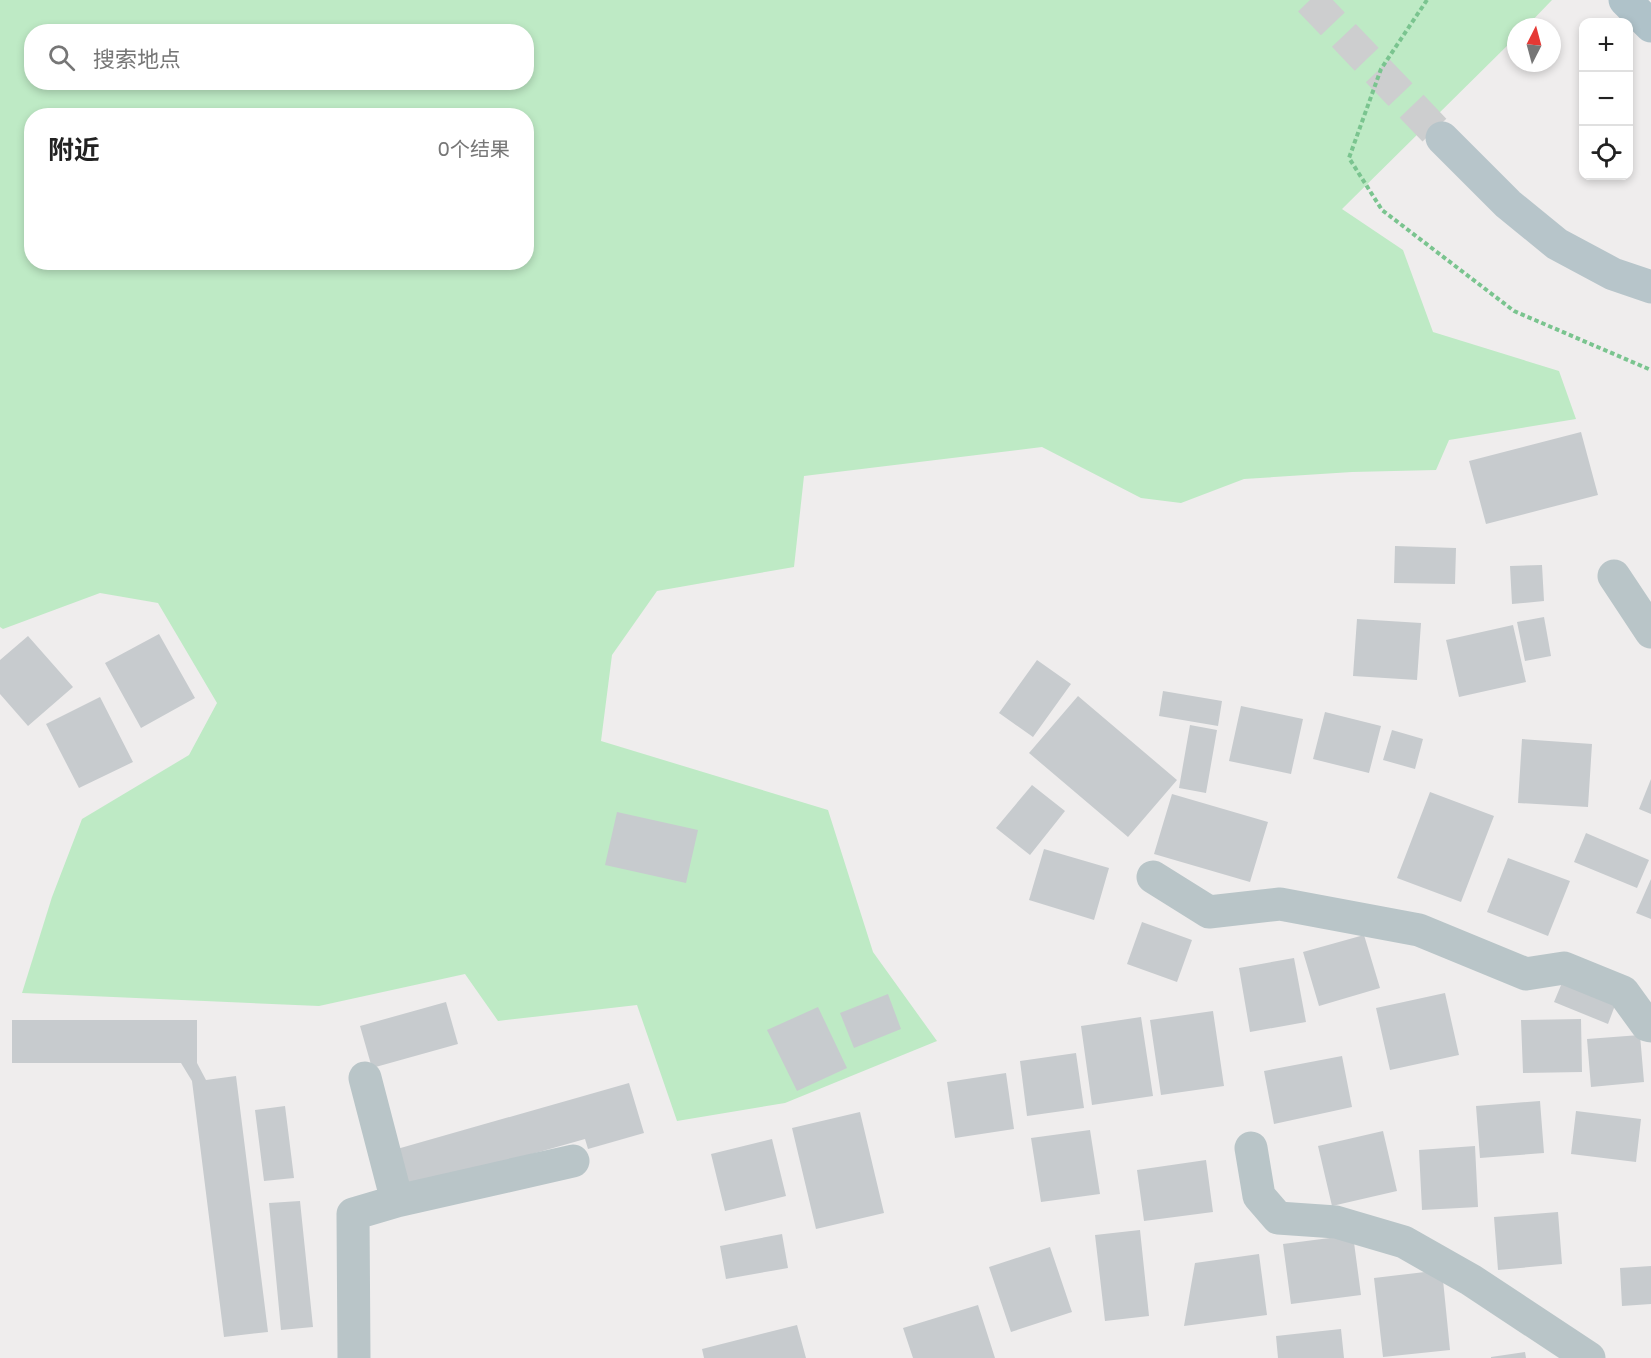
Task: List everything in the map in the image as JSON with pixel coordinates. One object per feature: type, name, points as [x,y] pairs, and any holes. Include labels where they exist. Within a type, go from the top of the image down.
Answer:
[{"type":"main road","points":[[1625,0],[1651,26]]},
{"type":"street","points":[[1442,138],[1508,204],[1557,244],[1613,274],[1651,287]]},
{"type":"street","points":[[1614,576],[1651,632]]},
{"type":"street","points":[[1153,877],[1209,912],[1280,904],[1419,930],[1526,974],[1564,968],[1623,992],[1647,1025],[1651,1026]]},
{"type":"street","points":[[365,1078],[397,1201]]},
{"type":"street","points":[[1251,1148],[1259,1196],[1278,1218],[1336,1222],[1404,1242],[1471,1280],[1589,1358]]},
{"type":"street","points":[[354,1358],[353,1214],[397,1201],[573,1161]]},
{"type":"path","points":[[1427,0],[1381,69],[1349,158],[1382,210],[1514,311],[1651,370]]},
{"type":"green space","points":[[0,0],[1552,0],[1535,18],[1507,18],[1507,46],[1342,209],[1403,250],[1433,332],[1559,371],[1576,419],[1449,440],[1436,470],[1352,472],[1244,479],[1181,503],[1141,498],[1042,447],[804,476],[794,567],[657,591],[612,655],[601,741],[828,810],[873,952],[937,1041],[785,1103],[677,1121],[637,1005],[498,1021],[465,974],[319,1006],[22,993],[52,897],[82,819],[189,755],[217,703],[158,603],[100,593],[3,629],[0,627]]},
{"type":"building","points":[[1581,432],[1598,495],[1486,524],[1469,461]]},
{"type":"building","points":[[1395,546],[1456,548],[1455,584],[1394,583]]},
{"type":"building","points":[[1542,565],[1544,601],[1512,604],[1510,566]]},
{"type":"building","points":[[1544,617],[1551,656],[1525,661],[1517,622]]},
{"type":"building","points":[[1357,619],[1421,623],[1417,680],[1353,676]]},
{"type":"building","points":[[1513,625],[1526,682],[1459,697],[1446,640]]},
{"type":"building","points":[[159,634],[195,698],[141,728],[105,663]]},
{"type":"building","points":[[28,636],[73,687],[28,726],[0,694],[0,660]]},
{"type":"building","points":[[1037,660],[1071,684],[1033,737],[999,713]]},
{"type":"building","points":[[1163,691],[1222,701],[1218,726],[1159,716]]},
{"type":"building","points":[[1078,696],[1177,780],[1128,837],[1029,753]]},
{"type":"building","points":[[100,697],[133,762],[79,788],[46,724]]},
{"type":"building","points":[[1241,706],[1303,719],[1291,774],[1229,761]]},
{"type":"building","points":[[1325,712],[1381,726],[1369,773],[1313,759]]},
{"type":"building","points":[[1190,725],[1217,730],[1206,793],[1179,788]]},
{"type":"building","points":[[1392,730],[1423,739],[1415,769],[1383,760]]},
{"type":"building","points":[[1522,739],[1592,744],[1588,807],[1518,803]]},
{"type":"building","points":[[1651,779],[1651,814],[1639,809]]},
{"type":"building","points":[[1032,785],[1065,811],[1030,855],[996,828]]},
{"type":"building","points":[[1430,792],[1494,816],[1461,902],[1397,878]]},
{"type":"building","points":[[1172,794],[1268,822],[1250,882],[1154,854]]},
{"type":"building","points":[[617,812],[698,830],[686,883],[605,865]]},
{"type":"building","points":[[1586,833],[1649,860],[1637,888],[1574,862]]},
{"type":"building","points":[[1044,849],[1109,868],[1094,920],[1029,900]]},
{"type":"building","points":[[1508,858],[1570,881],[1548,936],[1487,912]]},
{"type":"building","points":[[1651,879],[1651,919],[1636,913]]},
{"type":"building","points":[[1142,922],[1192,940],[1177,982],[1127,964]]},
{"type":"building","points":[[1364,935],[1380,988],[1319,1006],[1303,952]]},
{"type":"building","points":[[1294,958],[1306,1022],[1250,1032],[1239,968]]},
{"type":"building","points":[[1564,978],[1617,1000],[1608,1024],[1554,1002]]},
{"type":"building","points":[[1445,993],[1459,1055],[1390,1070],[1376,1008]]},
{"type":"building","points":[[888,994],[901,1029],[854,1048],[840,1013]]},
{"type":"building","points":[[446,1002],[458,1044],[372,1068],[360,1026]]},
{"type":"building","points":[[818,1007],[847,1068],[797,1091],[767,1030]]},
{"type":"building","points":[[1213,1011],[1224,1086],[1161,1095],[1150,1020]]},
{"type":"building","points":[[1141,1017],[1153,1096],[1092,1105],[1081,1026]]},
{"type":"building","points":[[1581,1019],[1582,1072],[1523,1073],[1521,1020]]},
{"type":"building","points":[[12,1020],[197,1020],[197,1063],[206,1080],[236,1076],[268,1332],[224,1337],[192,1081],[181,1063],[12,1063]]},
{"type":"building","points":[[1640,1035],[1644,1082],[1591,1087],[1587,1039]]},
{"type":"building","points":[[1076,1053],[1084,1108],[1027,1116],[1020,1061]]},
{"type":"building","points":[[1342,1056],[1352,1107],[1274,1124],[1264,1071]]},
{"type":"building","points":[[1006,1073],[1014,1129],[955,1138],[947,1082]]},
{"type":"building","points":[[629,1083],[644,1133],[588,1149],[585,1139],[408,1189],[397,1149]]},
{"type":"building","points":[[1540,1101],[1544,1153],[1480,1158],[1476,1106]]},
{"type":"building","points":[[285,1106],[294,1178],[264,1181],[255,1110]]},
{"type":"building","points":[[1576,1111],[1641,1119],[1636,1162],[1571,1154]]},
{"type":"building","points":[[860,1112],[884,1213],[816,1229],[792,1128]]},
{"type":"building","points":[[1090,1130],[1100,1194],[1041,1202],[1031,1138]]},
{"type":"building","points":[[1383,1131],[1397,1191],[1332,1206],[1318,1146]]},
{"type":"building","points":[[772,1139],[786,1196],[725,1211],[711,1154]]},
{"type":"building","points":[[1475,1146],[1478,1207],[1422,1210],[1419,1150]]},
{"type":"building","points":[[1206,1160],[1213,1212],[1144,1221],[1137,1170]]},
{"type":"building","points":[[300,1201],[313,1327],[281,1330],[269,1203]]},
{"type":"building","points":[[1558,1212],[1562,1264],[1498,1270],[1494,1217]]},
{"type":"building","points":[[1140,1230],[1149,1316],[1105,1321],[1095,1235]]},
{"type":"building","points":[[782,1234],[788,1268],[726,1279],[720,1246]]},
{"type":"building","points":[[1353,1235],[1361,1295],[1291,1304],[1283,1244]]},
{"type":"building","points":[[1050,1247],[1072,1312],[1011,1332],[989,1267]]},
{"type":"building","points":[[1259,1254],[1267,1315],[1184,1326],[1195,1263]]},
{"type":"building","points":[[1651,1266],[1651,1304],[1622,1306],[1620,1268]]},
{"type":"building","points":[[1442,1270],[1450,1350],[1383,1357],[1374,1278]]},
{"type":"building","points":[[978,1305],[995,1358],[913,1358],[903,1328]]},
{"type":"building","points":[[797,1325],[806,1358],[704,1358],[702,1349]]},
{"type":"building","points":[[1341,1329],[1344,1358],[1278,1358],[1276,1336]]},
{"type":"building","points":[[1525,1352],[1526,1358],[1491,1358],[1491,1357]]},
{"type":"tunnel","points":[[1310,0],[1442,138]]}]
